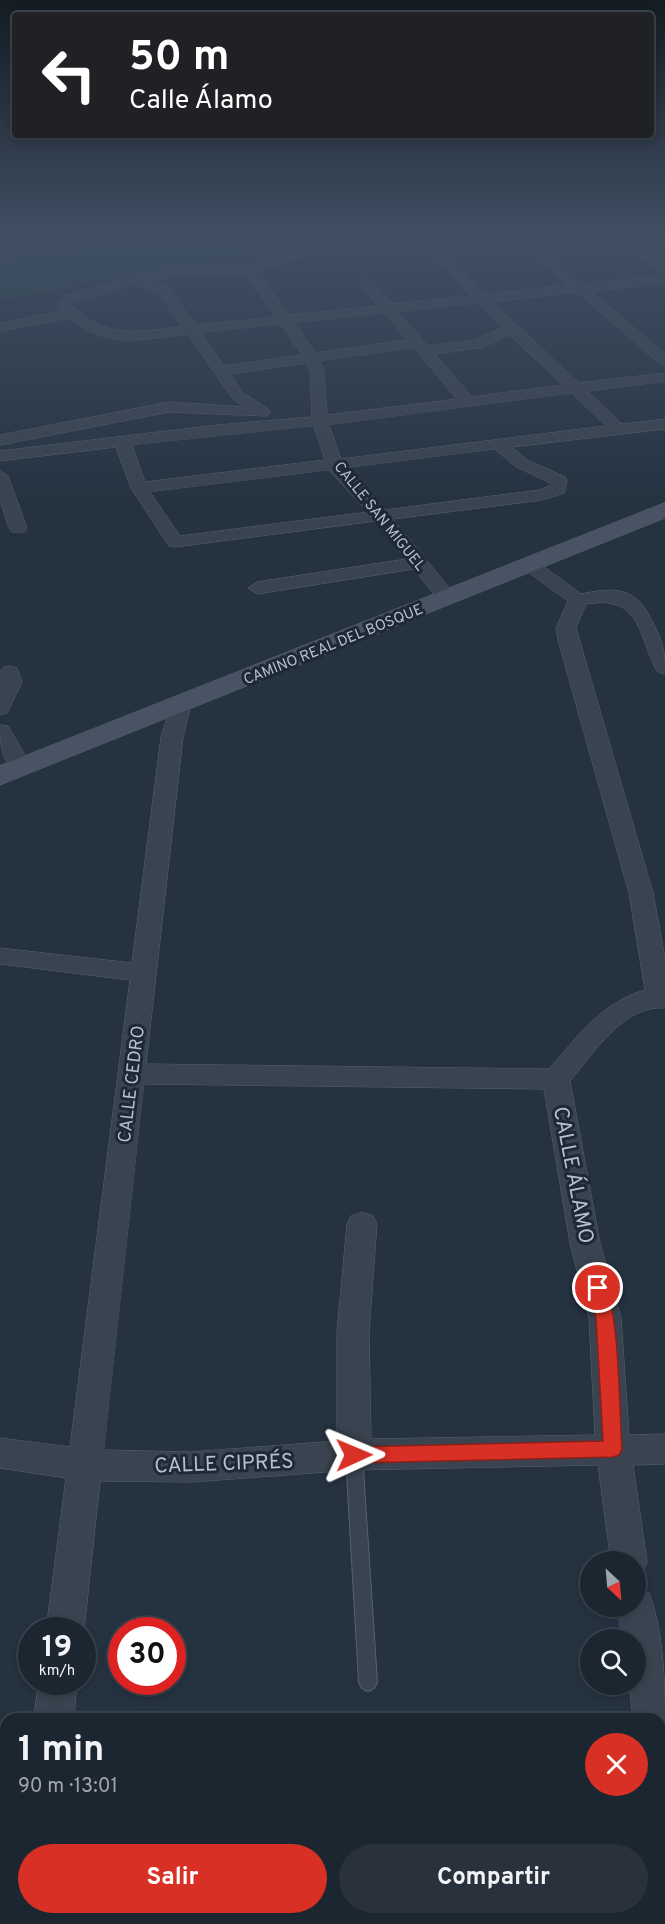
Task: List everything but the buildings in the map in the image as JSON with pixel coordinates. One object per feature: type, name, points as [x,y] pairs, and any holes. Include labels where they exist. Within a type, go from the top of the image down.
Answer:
[{"type":"street","points":[[92,325],[111,337],[194,331],[241,325]]},
{"type":"street","points":[[189,325],[218,371],[237,395],[264,413],[290,423]]},
{"type":"street","name":"CALLE SAN MIGUEL","points":[[288,325],[312,357],[317,371],[320,422],[335,466],[380,515],[447,598]]},
{"type":"street","points":[[401,325],[469,403]]},
{"type":"street","points":[[509,325],[620,431]]},
{"type":"street","points":[[622,325],[665,361]]},
{"type":"street","points":[[218,371],[312,357],[478,344],[513,328]]},
{"type":"street","points":[[0,456],[218,430],[320,422],[665,377]]},
{"type":"street","points":[[199,409],[203,404],[237,395]]},
{"type":"street","points":[[0,440],[170,408],[264,413]]},
{"type":"street","points":[[199,409],[218,430]]},
{"type":"street","points":[[139,488],[501,446],[665,424]]},
{"type":"street","points":[[122,441],[139,488],[175,542],[542,495],[558,489],[559,481],[521,463],[501,446]]},
{"type":"street","points":[[0,476],[18,528]]},
{"type":"street","name":"CAMINO REAL DEL BOSQUE","points":[[11,772],[665,510]]},
{"type":"street","points":[[257,588],[419,563]]},
{"type":"street","points":[[530,565],[578,600],[605,595],[617,596],[636,606],[665,668]]},
{"type":"street","points":[[132,1074],[556,1079],[609,1019],[642,999],[662,998],[641,893],[566,628],[578,600]]},
{"type":"street","points":[[0,709],[12,682],[10,672]]},
{"type":"street","name":"CALLE CEDRO","points":[[67,1617],[172,737],[181,705]]},
{"type":"street","points":[[0,730],[11,772]]},
{"type":"street","points":[[0,956],[144,974]]},
{"type":"street","name":"CALLE ÁLAMO","points":[[556,1079],[585,1243],[605,1318],[613,1449],[627,1551]]},
{"type":"street","points":[[354,1455],[353,1332],[362,1224]]},
{"type":"street","name":"CALLE CIPRÉS","points":[[0,1453],[86,1465],[191,1467],[354,1455],[665,1449]]},
{"type":"street","points":[[638,1617],[652,1713]]},
{"type":"street","points":[[55,1713],[57,1695]]},
{"type":"lane","points":[[354,1455],[368,1682]]},
{"type":"route","points":[[354,1455],[613,1449],[605,1318],[598,1288]]}]
